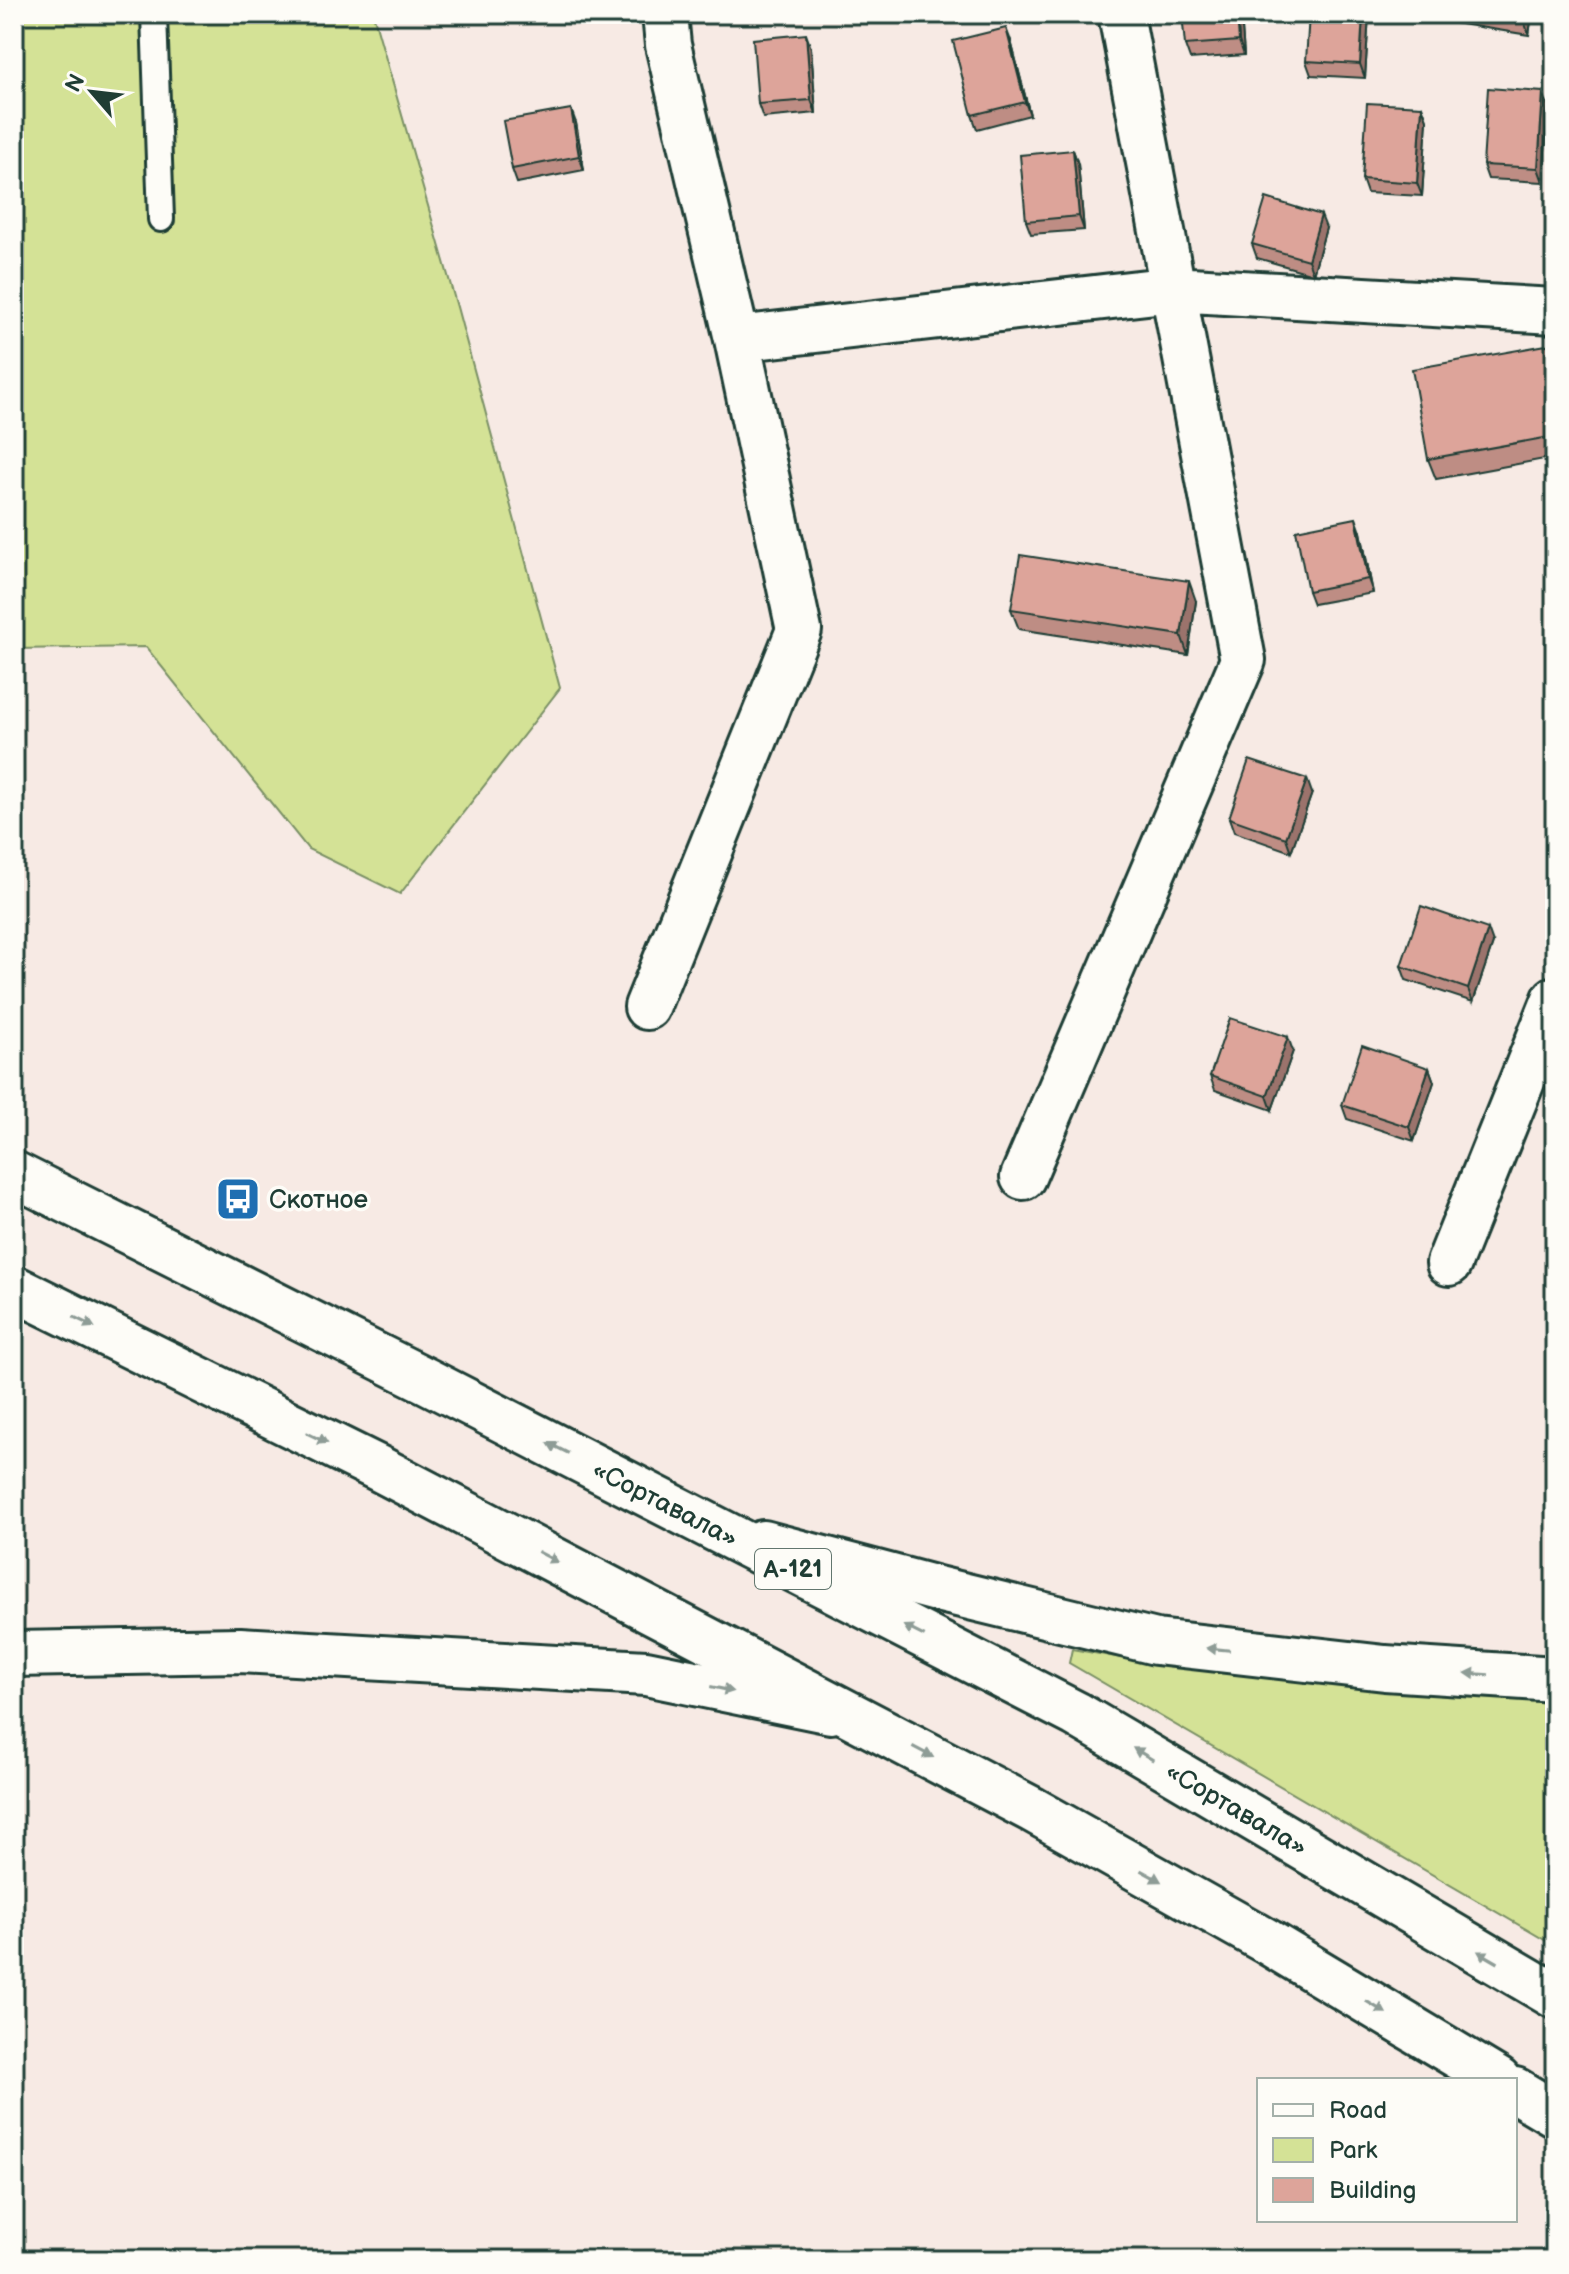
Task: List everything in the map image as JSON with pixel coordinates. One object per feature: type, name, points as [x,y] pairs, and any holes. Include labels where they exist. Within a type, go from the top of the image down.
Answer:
[{"type":"main road","points":[[647,1007],[799,630],[737,339],[668,45],[665,14]]},
{"type":"main road","points":[[1023,1177],[1243,660],[1121,14]]},
{"type":"main road","points":[[737,339],[1173,289],[1555,311]]},
{"type":"main road","points":[[1449,1263],[1555,999]]},
{"type":"main road","name":"«Сортавала»","points":[[14,1174],[443,1389],[1076,1714],[1555,1996]]},
{"type":"main road","points":[[14,1288],[378,1468],[1033,1810],[1255,1934],[1495,2078]]},
{"type":"main road","points":[[722,1532],[937,1589],[1156,1642],[1385,1668],[1555,1679]]},
{"type":"main road","points":[[14,1654],[240,1650],[646,1673],[853,1716]]},
{"type":"main road","points":[[1517,2091],[1555,2114]]},
{"type":"lane","points":[[154,14],[161,219]]},
{"type":"green space","points":[[14,14],[373,14],[457,307],[560,688],[400,894],[308,849],[146,647],[14,649]]},
{"type":"green space","points":[[1072,1649],[1149,1663],[1555,1696],[1555,1946],[1069,1663]]},
{"type":"building","points":[[1182,14],[1237,14],[1239,41],[1185,45]]},
{"type":"building","points":[[1309,14],[1363,14],[1360,64],[1306,61]]},
{"type":"building","points":[[1480,14],[1525,14],[1524,21]]},
{"type":"building","points":[[1006,28],[1025,102],[972,115],[953,41]]},
{"type":"building","points":[[806,34],[811,100],[758,104],[753,39]]},
{"type":"building","points":[[1488,88],[1543,92],[1538,168],[1483,165]]},
{"type":"building","points":[[1367,103],[1422,106],[1417,183],[1362,179]]},
{"type":"building","points":[[571,109],[579,156],[512,169],[503,121]]},
{"type":"building","points":[[1073,150],[1079,216],[1026,221],[1020,155]]},
{"type":"building","points":[[1266,198],[1321,215],[1308,260],[1252,244]]},
{"type":"building","points":[[1552,344],[1555,362],[1555,436],[1428,459],[1412,369]]},
{"type":"building","points":[[1356,518],[1368,579],[1308,591],[1296,530]]},
{"type":"building","points":[[1020,555],[1189,581],[1181,635],[1011,609]]},
{"type":"building","points":[[1249,760],[1307,779],[1286,838],[1229,818]]},
{"type":"building","points":[[1421,906],[1488,929],[1468,989],[1401,966]]},
{"type":"building","points":[[1230,1018],[1288,1037],[1267,1096],[1210,1076]]},
{"type":"building","points":[[1362,1045],[1429,1068],[1409,1127],[1342,1105]]},
{"type":"place","name":"Скотное","points":[[238,1199]]}]
